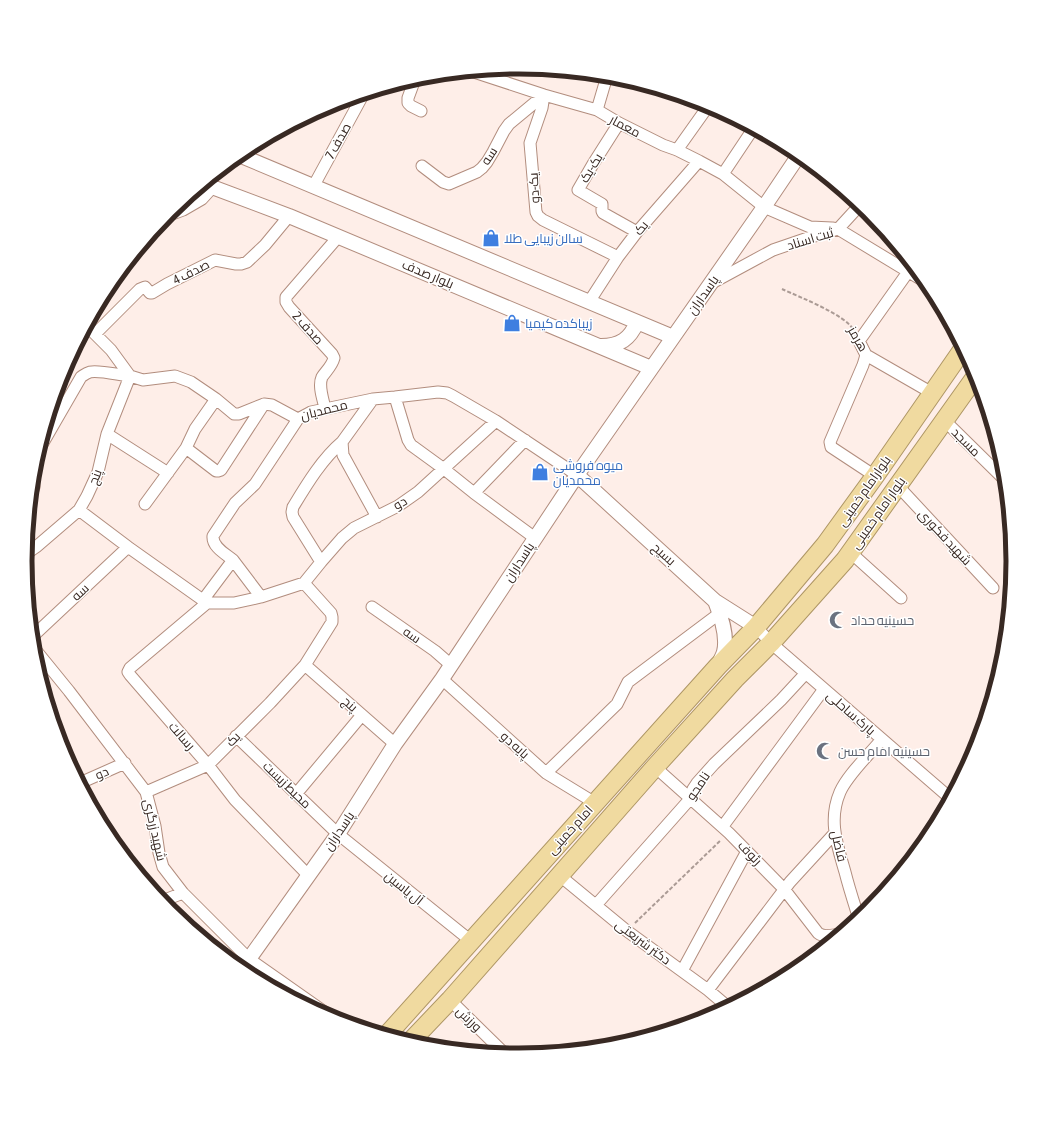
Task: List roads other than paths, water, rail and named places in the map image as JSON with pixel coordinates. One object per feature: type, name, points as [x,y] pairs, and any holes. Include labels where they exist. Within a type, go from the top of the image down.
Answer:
[{"type":"highway","name":"بلوارامام خمینی","points":[[756,627],[825,545],[960,354]]},
{"type":"highway","name":"بلوار امام خمینی","points":[[770,643],[845,560],[972,382]]},
{"type":"highway","name":"امام خمینی","points":[[390,1031],[594,803],[718,666],[756,627]]},
{"type":"highway","name":"امام خمینی","points":[[415,1037],[450,1000],[655,767],[770,643]]},
{"type":"street","name":"معمار","points":[[493,76],[544,95],[597,110],[619,123],[663,145],[677,150],[723,174],[764,207],[810,226],[838,229]]},
{"type":"street","points":[[597,110],[605,83]]},
{"type":"street","points":[[412,87],[408,98],[408,103],[421,111]]},
{"type":"street","name":"سه","points":[[422,166],[443,182],[448,184],[477,172],[482,168],[493,152],[504,130],[509,124],[544,95]]},
{"type":"street","name":"یک-دو","points":[[544,95],[542,108],[530,143],[536,212],[543,220],[618,257]]},
{"type":"street","name":"صدف 7","points":[[313,187],[359,101]]},
{"type":"street","points":[[677,150],[704,112]]},
{"type":"street","name":"یک-یک","points":[[619,123],[578,190],[602,204],[603,213],[637,232]]},
{"type":"street","points":[[723,174],[750,134]]},
{"type":"street","points":[[247,158],[673,337]]},
{"type":"street","name":"یک","points":[[589,302],[618,257],[637,232],[699,161]]},
{"type":"street","name":"پاسداران","points":[[245,964],[338,834],[395,744],[442,679],[577,475],[795,161]]},
{"type":"street","name":"بلوار صدف","points":[[209,186],[288,216],[651,368]]},
{"type":"street","points":[[182,210],[202,199],[207,188]]},
{"type":"street","points":[[838,229],[856,210]]},
{"type":"street","name":"صدف 4","points":[[91,330],[144,287],[152,293],[215,260],[236,264],[247,262],[265,245],[288,216]]},
{"type":"street","name":"ثبت اسناد","points":[[710,283],[774,250],[838,229],[912,274]]},
{"type":"street","name":"صدف 2","points":[[325,408],[320,385],[322,378],[333,362],[334,358],[289,307],[286,302],[286,297],[338,237]]},
{"type":"street","name":"هرمز","points":[[908,272],[859,341],[866,355],[932,393]]},
{"type":"street","points":[[598,346],[608,346],[623,341],[629,336],[637,322]]},
{"type":"street","points":[[91,330],[111,350],[130,376]]},
{"type":"street","points":[[866,355],[830,442],[831,447],[875,476]]},
{"type":"street","points":[[50,430],[81,378],[90,372],[130,376],[142,380],[175,376],[191,382],[216,399],[234,414],[239,414],[264,404]]},
{"type":"street","name":"پنج","points":[[32,550],[79,510],[87,496],[98,472],[107,434],[130,376]]},
{"type":"street","name":"محمدیان","points":[[264,404],[272,405],[298,419],[311,412],[325,408],[372,399],[438,392],[447,393],[496,421],[577,475]]},
{"type":"street","points":[[395,397],[408,440],[411,445],[535,538]]},
{"type":"street","points":[[145,504],[186,448],[195,429],[216,399]]},
{"type":"street","points":[[321,562],[293,517],[292,512],[314,474],[342,442],[372,399]]},
{"type":"street","points":[[186,448],[216,471],[221,470],[264,404]]},
{"type":"street","points":[[261,597],[233,560],[215,545],[212,541],[212,536],[235,503],[256,484],[298,419]]},
{"type":"street","name":"مسجد","points":[[944,420],[998,473]]},
{"type":"street","name":"دو","points":[[304,583],[342,538],[354,528],[398,506],[418,492],[496,421]]},
{"type":"street","points":[[107,434],[168,473]]},
{"type":"street","points":[[474,493],[525,440]]},
{"type":"street","points":[[342,442],[343,455],[377,517]]},
{"type":"street","name":"بسیح","points":[[577,475],[718,607],[756,627]]},
{"type":"street","name":"شهید فکوری","points":[[898,486],[993,588]]},
{"type":"street","points":[[79,510],[128,547],[205,601],[234,603],[261,597],[304,583],[331,612],[332,617],[332,622],[305,665]]},
{"type":"street","name":"سه","points":[[37,632],[128,547]]},
{"type":"street","points":[[850,552],[901,598]]},
{"type":"street","points":[[205,601],[233,560]]},
{"type":"street","name":"رسالت","points":[[205,601],[130,668],[128,672],[208,765],[235,800],[309,876]]},
{"type":"street","name":"سه","points":[[372,607],[434,651],[451,665]]},
{"type":"street","points":[[546,773],[616,704],[622,696],[628,682],[718,607],[725,633],[724,651],[718,666]]},
{"type":"street","name":"پارک ساحلی","points":[[756,627],[770,643],[946,795]]},
{"type":"street","name":"شهید زرگری","points":[[41,657],[146,792],[155,826],[163,867],[183,893],[245,964]]},
{"type":"street","name":"یک","points":[[146,792],[208,765],[270,703],[305,665]]},
{"type":"street","name":"پنج","points":[[305,665],[395,744]]},
{"type":"street","name":"نامجو","points":[[596,905],[690,799],[697,782],[806,673]]},
{"type":"street","name":"پایه دو","points":[[442,679],[546,773],[594,803]]},
{"type":"street","points":[[726,829],[824,689]]},
{"type":"street","points":[[296,794],[362,715]]},
{"type":"street","name":"محیط زیست","points":[[236,736],[338,834]]},
{"type":"street","name":"فاضل","points":[[857,912],[834,834],[835,807],[849,777],[882,739]]},
{"type":"street","name":"دو","points":[[84,781],[125,763]]},
{"type":"street","name":"رئوف","points":[[655,767],[726,829],[784,889],[818,933],[822,936],[831,935]]},
{"type":"street","name":"آل یاسین","points":[[338,834],[471,942]]},
{"type":"street","points":[[708,990],[784,889],[834,834]]},
{"type":"street","points":[[682,971],[747,851]]},
{"type":"street","name":"دکتر شریعتی","points":[[559,875],[627,931],[708,990],[723,1003]]},
{"type":"street","points":[[168,899],[183,893]]},
{"type":"street","name":"شهید زرگری","points":[[247,965],[280,986]]},
{"type":"street","name":"ورزش","points":[[450,1000],[498,1047]]},
{"type":"place","name":"سالن زیبایی طلا","points":[[491,238]]},
{"type":"place","name":"زیباکده کیمیا","points":[[512,323]]},
{"type":"place","name":"میوه فروشی محمدیان","points":[[540,472]]},
{"type":"place","name":"حسینیه حداد","points":[[838,620]]},
{"type":"place","name":"حسینیه امام حسن","points":[[825,751]]}]
